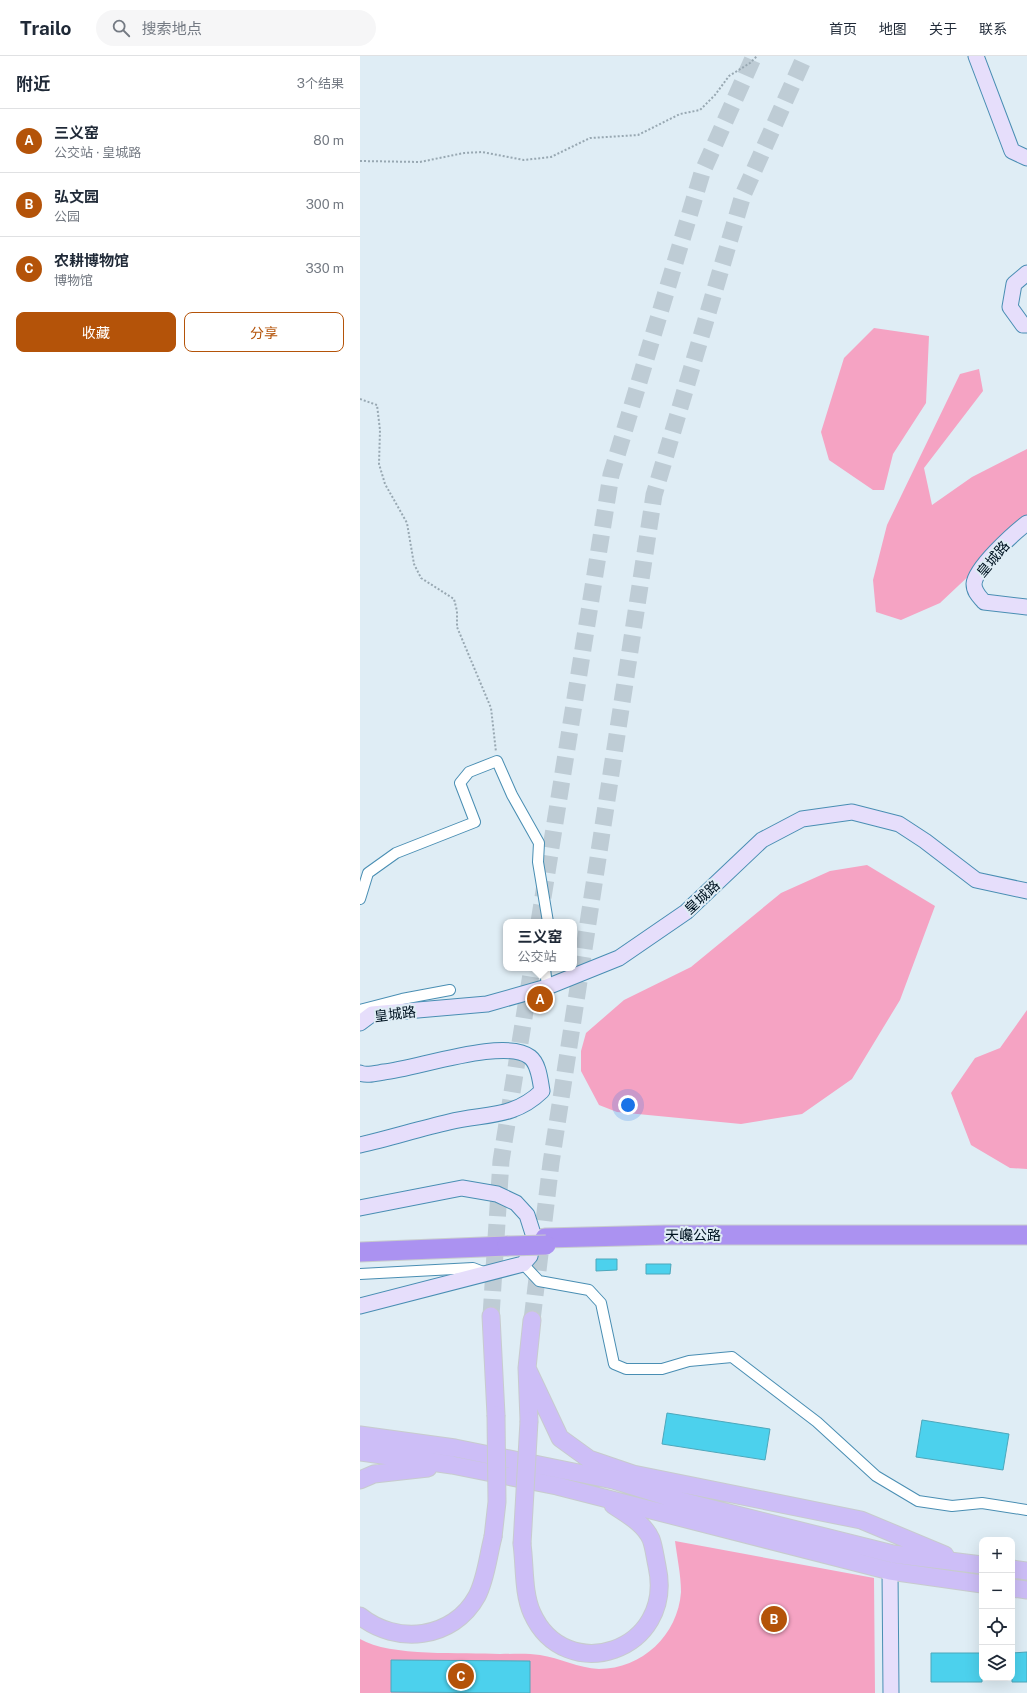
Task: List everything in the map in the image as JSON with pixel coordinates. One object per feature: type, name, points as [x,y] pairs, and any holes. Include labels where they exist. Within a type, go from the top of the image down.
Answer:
[{"type":"highway","name":"天巉公路","points":[[360,1252],[665,1235],[1027,1235]]},
{"type":"highway","name":"天巉公路","points":[[546,1241],[1027,1242]]},
{"type":"highway","name":"天巉公路","points":[[360,1245],[506,1243]]},
{"type":"main road","points":[[360,1616],[384,1630],[411,1635],[433,1632],[453,1622],[469,1607],[481,1588],[492,1537],[497,1502],[496,1415],[491,1316]]},
{"type":"main road","points":[[532,1320],[527,1368],[529,1421],[522,1544],[528,1602],[536,1622],[550,1638],[568,1648],[589,1653],[610,1651],[628,1643],[644,1630],[655,1612],[660,1592],[658,1572],[650,1538],[638,1523],[601,1497]]},
{"type":"main road","points":[[527,1368],[560,1438],[589,1458],[632,1474],[861,1520],[964,1563]]},
{"type":"main road","points":[[360,1435],[455,1448],[613,1480],[682,1501],[893,1554],[979,1565]]},
{"type":"main road","points":[[452,1465],[455,1448]]},
{"type":"main road","points":[[360,1452],[452,1465],[557,1486],[890,1571],[979,1584]]},
{"type":"main road","points":[[360,1480],[374,1474],[452,1465]]},
{"type":"main road","points":[[890,1571],[893,1554]]},
{"type":"main road","points":[[1015,1569],[1027,1571]]},
{"type":"main road","points":[[1015,1588],[1027,1590]]},
{"type":"street","points":[[976,56],[1012,150],[1027,158]]},
{"type":"street","points":[[1027,273],[1014,284],[1010,307],[1022,325],[1027,325]]},
{"type":"street","name":"皇城路","points":[[1027,523],[1017,531],[981,569],[974,582],[975,591],[984,602],[1027,607]]},
{"type":"street","points":[[360,899],[368,873],[396,853],[475,822],[460,783],[469,772],[497,761],[512,795],[539,843],[538,862],[548,919]]},
{"type":"street","name":"皇城路","points":[[360,1023],[372,1014],[487,1004],[547,987],[619,958],[686,912],[762,840],[802,819],[852,812],[899,824],[925,841],[976,880],[1027,890]]},
{"type":"street","points":[[545,971],[547,987]]},
{"type":"street","points":[[360,1010],[402,998],[450,990]]},
{"type":"street","points":[[360,1073],[399,1071],[483,1051],[503,1050],[524,1052],[532,1058],[539,1074],[542,1091],[530,1102],[509,1112],[450,1122],[394,1138],[360,1145]]},
{"type":"street","points":[[360,1208],[462,1188],[497,1194],[516,1203],[527,1215],[534,1237],[530,1256],[524,1264],[360,1306]]},
{"type":"street","points":[[524,1264],[539,1281],[590,1290],[601,1303],[614,1364],[626,1370],[662,1370],[689,1362],[732,1358],[817,1422],[876,1476],[918,1501],[952,1506],[982,1503],[1027,1510]]},
{"type":"street","points":[[360,1274],[473,1268],[486,1273]]},
{"type":"street","points":[[890,1571],[890,1693]]},
{"type":"path","points":[[360,161],[420,162],[464,152],[482,152],[524,160],[551,157],[571,149],[590,138],[638,135],[680,114],[700,110],[715,95],[729,76],[750,63],[757,56]]},
{"type":"path","points":[[360,399],[377,405],[380,430],[379,464],[386,484],[407,523],[414,564],[421,578],[454,599],[457,611],[457,627],[491,708],[497,761]]},
{"type":"shaded area","points":[[874,328],[929,336],[926,403],[893,454],[884,490],[873,490],[829,460],[821,432],[844,358]]},
{"type":"shaded area","points":[[979,369],[983,391],[924,468],[932,505],[972,477],[1027,449],[1027,521],[940,603],[901,620],[876,612],[873,580],[887,525],[960,374]]},
{"type":"shaded area","points":[[867,865],[935,906],[900,1000],[852,1079],[802,1114],[741,1124],[617,1112],[599,1105],[581,1071],[581,1051],[586,1033],[624,1000],[691,967],[781,893],[830,871]]},
{"type":"shaded area","points":[[1027,1010],[1027,1169],[1010,1168],[971,1145],[951,1093],[975,1058],[1000,1048]]},
{"type":"shaded area","points":[[675,1541],[874,1578],[875,1693],[360,1693],[360,1639],[373,1645],[389,1649],[408,1651],[540,1655],[584,1667],[599,1669],[630,1663],[655,1647],[673,1622],[678,1608],[681,1592],[680,1573]]},
{"type":"building","points":[[596,1259],[617,1259],[617,1270],[596,1271]]},
{"type":"building","points":[[646,1264],[671,1264],[670,1274],[646,1274]]},
{"type":"building","points":[[667,1413],[770,1429],[765,1460],[662,1444]]},
{"type":"building","points":[[922,1420],[1009,1434],[1003,1470],[916,1457]]},
{"type":"building","points":[[1027,1652],[1027,1682],[1012,1682],[1015,1681],[1015,1653]]},
{"type":"building","points":[[931,1653],[979,1653],[979,1681],[982,1682],[931,1682]]},
{"type":"building","points":[[391,1660],[530,1661],[530,1693],[391,1692]]},
{"type":"tunnel","points":[[539,919],[611,475],[702,173],[754,56]]},
{"type":"tunnel","points":[[532,1320],[551,1163],[654,495],[743,195],[805,56]]},
{"type":"tunnel","points":[[491,1316],[501,1161],[532,971]]},
{"type":"place","name":"三义窑","points":[[540,999]]},
{"type":"place","name":"弘文园","points":[[774,1619]]},
{"type":"place","name":"农耕博物馆","points":[[461,1676]]}]
